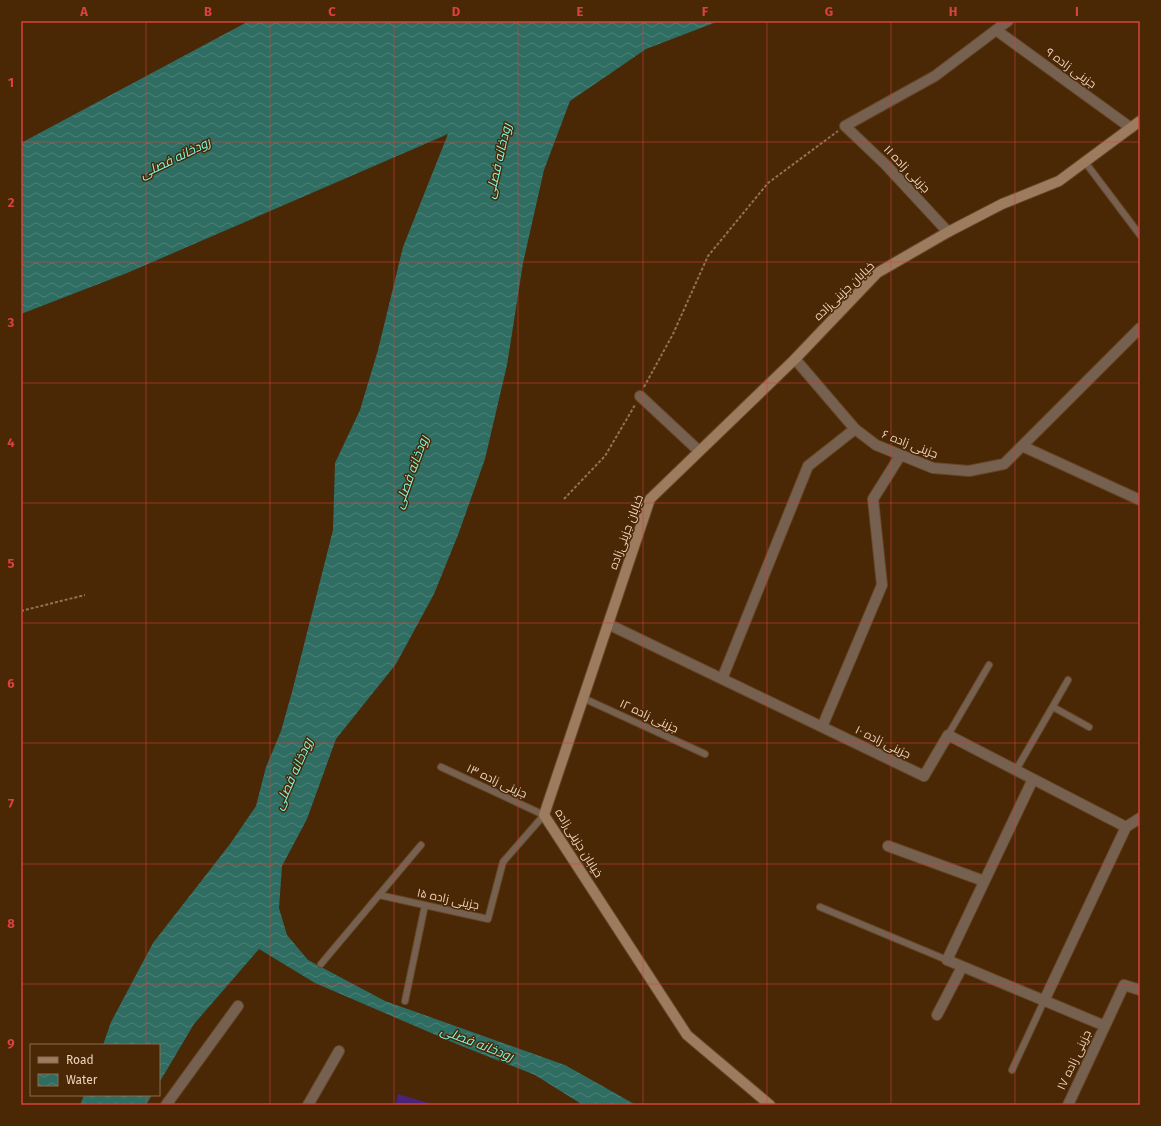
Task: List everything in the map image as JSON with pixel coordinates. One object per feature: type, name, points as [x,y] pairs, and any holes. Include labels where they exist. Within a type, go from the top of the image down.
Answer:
[{"type":"street","points":[[845,126],[935,76],[1008,21]]},
{"type":"street","name":"جزینی زاده ۹","points":[[996,30],[1130,128]]},
{"type":"street","name":"خیابان جزینی‌زاده","points":[[770,1105],[687,1035],[544,815],[650,499],[795,359],[877,273],[948,232],[1002,204],[1059,182],[1140,120]]},
{"type":"street","name":"جزینی زاده ۱۱","points":[[845,126],[886,165],[948,232]]},
{"type":"street","name":"جزینی زاده ۶","points":[[795,359],[855,429],[876,445],[900,456],[933,468],[969,471],[1004,464],[1140,328]]},
{"type":"street","points":[[640,396],[699,451]]},
{"type":"street","points":[[722,679],[808,466],[855,429]]},
{"type":"street","points":[[1022,446],[1140,500]]},
{"type":"street","points":[[822,726],[882,585],[873,499],[900,456]]},
{"type":"street","name":"جزینی زاده ۱۰","points":[[608,624],[924,776],[948,735]]},
{"type":"street","points":[[948,735],[1126,827]]},
{"type":"street","points":[[1033,779],[947,960],[1105,1026]]},
{"type":"street","points":[[1044,1001],[1126,827],[1140,818]]},
{"type":"street","points":[[888,846],[984,881]]},
{"type":"street","points":[[937,1015],[962,966]]},
{"type":"street","name":"جزینی زاده ۱۷","points":[[1068,1105],[1124,985],[1140,990]]},
{"type":"street","points":[[166,1105],[238,1006]]},
{"type":"street","points":[[308,1105],[339,1051]]},
{"type":"lane","points":[[1085,162],[1140,235]]},
{"type":"lane","points":[[948,735],[990,665]]},
{"type":"lane","points":[[1016,770],[1068,680]]},
{"type":"lane","name":"جزینی زاده ۱۲","points":[[583,698],[706,754]]},
{"type":"lane","points":[[1053,707],[1089,727]]},
{"type":"lane","name":"جزینی زاده ۱۳","points":[[441,767],[544,815]]},
{"type":"lane","name":"جزینی زاده ۱۵","points":[[379,895],[488,919],[504,862],[544,815]]},
{"type":"lane","points":[[321,964],[421,845]]},
{"type":"lane","points":[[405,1001],[425,905]]},
{"type":"lane","points":[[820,907],[947,960]]},
{"type":"lane","points":[[1012,1070],[1044,1001]]},
{"type":"path","points":[[564,499],[605,456],[640,396],[673,334],[708,256],[768,182],[845,126]]},
{"type":"path","points":[[21,611],[85,594]]},
{"type":"shaded area","points":[[398,1094],[436,1105],[395,1105]]},
{"type":"water","name":"رودخانه فصلی","points":[[249,21],[719,21],[646,49],[570,101],[544,170],[523,263],[507,365],[485,459],[458,535],[434,594],[396,664],[336,739],[307,819],[282,866],[279,908],[287,935],[308,960],[385,1001],[565,1065],[636,1105],[583,1105],[535,1075],[459,1045],[315,983],[259,949],[194,1024],[160,1081],[160,1044],[103,1044],[111,1022],[153,943],[230,844],[256,806],[266,767],[281,731],[292,692],[333,530],[335,463],[360,410],[378,350],[403,247],[448,134],[127,273],[21,314],[21,143]]},
{"type":"water","points":[[84,1096],[151,1096],[146,1105],[80,1105]]}]
